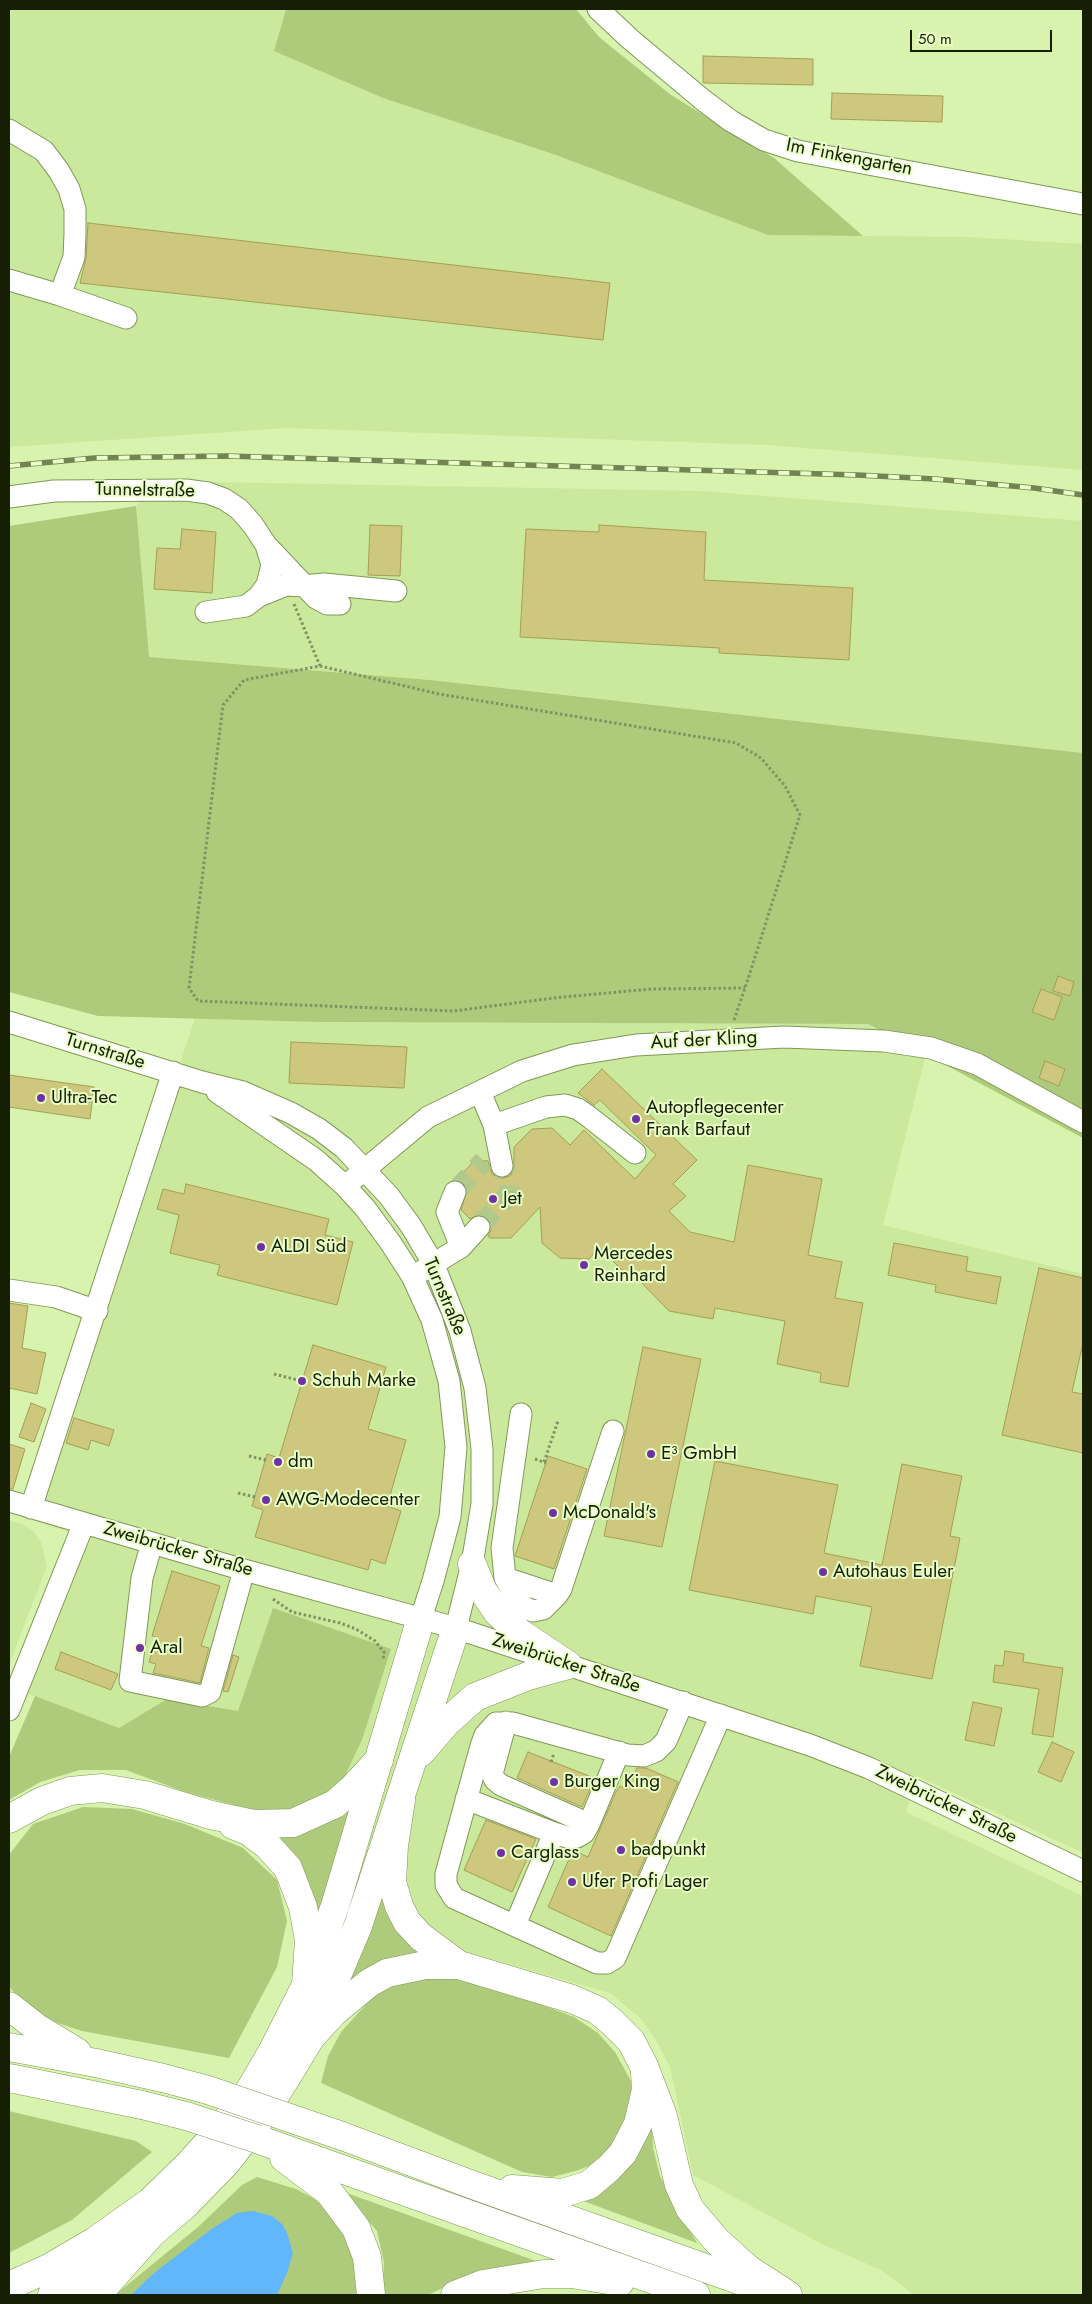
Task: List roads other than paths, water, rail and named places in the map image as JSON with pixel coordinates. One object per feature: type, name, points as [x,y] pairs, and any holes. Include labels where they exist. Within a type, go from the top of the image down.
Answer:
[{"type":"main road","points":[[472,1564],[483,1591],[498,1613],[520,1633],[568,1665]]},
{"type":"main road","points":[[9,2286],[49,2268],[95,2241],[150,2202],[188,2165],[215,2135],[248,2092],[272,2052],[306,1985],[341,1888],[421,1618]]},
{"type":"main road","points":[[52,2295],[91,2275],[152,2233],[185,2204],[226,2163],[258,2122],[311,2037],[358,1926],[456,1628]]},
{"type":"main road","points":[[414,1760],[446,1723],[475,1697],[528,1676],[568,1665]]},
{"type":"main road","points":[[211,1815],[254,1824],[293,1823],[335,1804],[379,1760]]},
{"type":"main road","points":[[9,1819],[42,1800],[70,1790],[102,1788],[145,1794],[211,1815],[248,1831],[267,1845],[288,1868],[303,1907],[309,1940],[306,1985]]},
{"type":"main road","points":[[401,1800],[394,1846],[392,1882],[399,1906],[407,1922],[421,1938],[459,1965]]},
{"type":"main road","points":[[311,2037],[353,1995],[387,1974],[424,1965],[459,1965],[572,1999],[597,2010],[631,2041],[644,2066],[663,2116],[679,2185],[690,2209],[717,2241],[748,2269],[788,2295]]},
{"type":"main road","points":[[9,2006],[44,2032],[96,2063]]},
{"type":"main road","points":[[9,2047],[96,2063],[216,2092],[665,2252],[780,2295]]},
{"type":"main road","points":[[473,2185],[563,2193],[589,2184],[623,2153],[638,2124],[646,2090],[644,2066]]},
{"type":"main road","points":[[9,2078],[142,2105],[186,2116],[257,2139],[317,2170],[695,2295]]},
{"type":"main road","points":[[317,2170],[329,2192],[356,2228],[367,2257],[371,2295]]},
{"type":"main road","points":[[97,2295],[152,2233]]},
{"type":"main road","points":[[455,2295],[483,2284],[511,2278],[572,2274],[695,2295]]},
{"type":"street","name":"Im Finkengarten","points":[[598,9],[630,40],[703,100],[731,121],[764,140],[798,151],[1083,204]]},
{"type":"street","points":[[9,130],[44,151],[59,171],[69,189],[74,209],[74,257],[60,295]]},
{"type":"street","points":[[9,280],[126,318]]},
{"type":"street","name":"Tunnelstraße","points":[[9,497],[63,490],[186,490],[208,493],[224,498],[238,509],[266,545],[272,564],[267,585],[259,596]]},
{"type":"street","points":[[266,545],[294,586],[327,604],[340,604]]},
{"type":"street","points":[[206,612],[246,606],[259,596],[294,586],[324,584],[396,591]]},
{"type":"street","name":"Turnstraße","points":[[9,1022],[202,1082],[243,1092],[319,1129],[365,1168],[389,1196],[411,1226],[434,1265],[460,1331],[476,1397],[482,1449],[482,1494],[479,1528],[456,1628]]},
{"type":"street","name":"Auf der Kling","points":[[345,1186],[428,1117],[522,1071],[573,1055],[636,1045],[784,1037],[884,1041],[931,1048],[977,1064],[1083,1122]]},
{"type":"street","points":[[31,1508],[97,1311],[173,1072]]},
{"type":"street","name":"Turnstraße","points":[[202,1082],[301,1149],[345,1186],[365,1208],[412,1276],[432,1320],[442,1351],[452,1396],[456,1447],[450,1517],[440,1558],[421,1618]]},
{"type":"street","points":[[480,1092],[494,1125],[494,1158]]},
{"type":"street","points":[[494,1125],[546,1108],[565,1105],[578,1109],[635,1153]]},
{"type":"street","points":[[455,1192],[447,1212],[461,1247]]},
{"type":"street","points":[[412,1276],[434,1265],[461,1247],[479,1227]]},
{"type":"street","points":[[9,1290],[56,1297],[97,1311]]},
{"type":"street","points":[[521,1414],[502,1548],[505,1578],[557,1595],[561,1589],[613,1431]]},
{"type":"street","name":"Zweibrücker Straße","points":[[9,1501],[152,1544],[242,1578],[421,1618],[456,1628],[810,1745],[869,1768],[1083,1870]]},
{"type":"street","points":[[9,1710],[84,1523]]},
{"type":"street","points":[[152,1544],[142,1578],[130,1682],[202,1696],[210,1692],[242,1578]]},
{"type":"street","points":[[683,1702],[666,1740],[656,1751],[644,1756],[619,1752],[506,1722],[496,1722],[484,1735],[446,1874],[446,1885],[454,1898],[597,1963],[607,1963],[615,1958],[721,1715]]},
{"type":"street","points":[[506,1722],[492,1774],[495,1780],[501,1785],[589,1824]]},
{"type":"street","points":[[466,1798],[554,1833],[570,1838],[577,1837],[584,1833],[589,1824],[619,1752]]},
{"type":"street","points":[[515,1925],[554,1833]]},
{"type":"water","points":[[253,2211],[272,2216],[283,2225],[293,2253],[287,2273],[277,2295],[131,2295],[154,2273],[213,2228],[237,2213]]},
{"type":"tunnel","points":[[455,1192],[484,1161]]},
{"type":"tunnel","points":[[479,1227],[509,1194],[510,1184],[502,1166]]},
{"type":"railway","points":[[9,466],[94,458],[227,456],[857,475],[935,479],[1034,488],[1083,495]]},
{"type":"place","name":"Ultra-Tec","points":[[41,1098]]},
{"type":"place","name":"Autopflegecenter Frank Barfaut","points":[[636,1119]]},
{"type":"place","name":"Jet","points":[[493,1199]]},
{"type":"place","name":"ALDI Süd","points":[[261,1247]]},
{"type":"place","name":"Mercedes Reinhard","points":[[584,1265]]},
{"type":"place","name":"Schuh Marke","points":[[302,1381]]},
{"type":"place","name":"E³ GmbH","points":[[651,1454]]},
{"type":"place","name":"dm","points":[[278,1462]]},
{"type":"place","name":"AWG-Modecenter","points":[[266,1500]]},
{"type":"place","name":"McDonald's","points":[[553,1513]]},
{"type":"place","name":"Autohaus Euler","points":[[823,1572]]},
{"type":"place","name":"Aral","points":[[140,1648]]},
{"type":"place","name":"Burger King","points":[[554,1782]]},
{"type":"place","name":"badpunkt","points":[[621,1850]]},
{"type":"place","name":"Carglass","points":[[501,1853]]},
{"type":"place","name":"Ufer Profi Lager","points":[[572,1882]]}]
